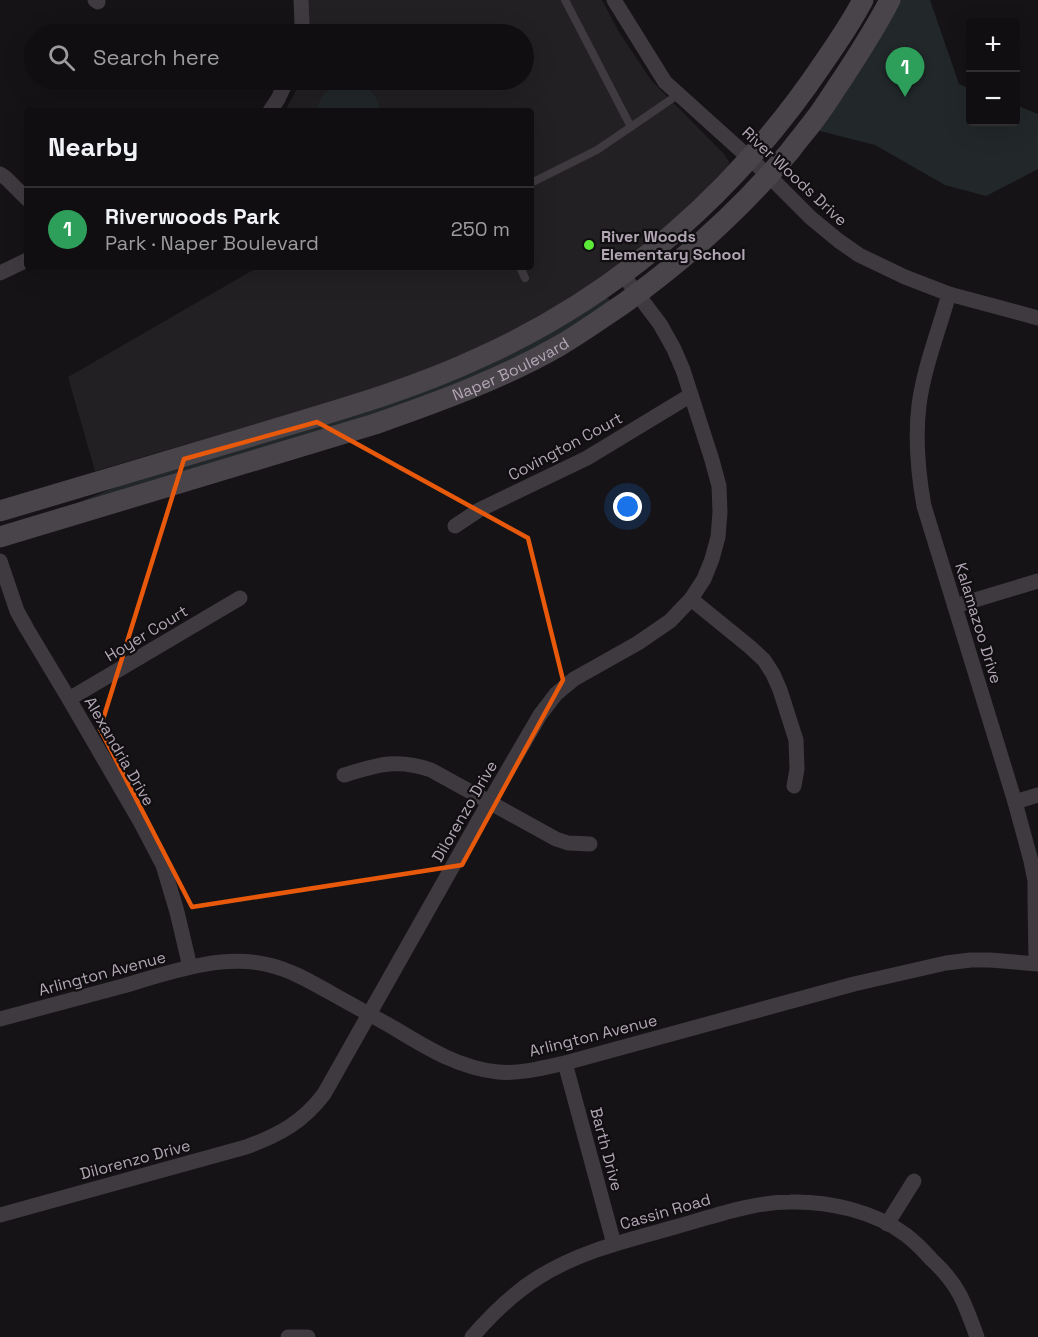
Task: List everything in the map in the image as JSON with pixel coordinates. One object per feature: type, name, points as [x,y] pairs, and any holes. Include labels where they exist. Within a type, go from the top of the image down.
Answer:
[{"type":"main road","name":"Naper Boulevard","points":[[0,511],[393,392],[480,358],[564,313],[623,275],[662,244],[750,159],[813,79],[863,0]]},
{"type":"main road","name":"Naper Boulevard","points":[[0,537],[375,424],[471,389],[559,346],[638,293],[703,242],[769,176],[814,121],[860,53],[890,0]]},
{"type":"street","points":[[301,0],[302,24]]},
{"type":"street","name":"River Woods Drive","points":[[614,0],[665,82],[769,176],[811,218],[846,246],[905,278],[949,294],[1038,318]]},
{"type":"street","points":[[272,108],[282,90]]},
{"type":"street","points":[[0,174],[24,196]]},
{"type":"street","points":[[0,273],[24,261]]},
{"type":"street","name":"Dilorenzo Drive","points":[[0,1215],[246,1147],[267,1140],[304,1117],[324,1094],[540,715],[556,694],[574,679],[654,633],[670,621],[691,599],[704,579],[718,537],[719,486],[683,370],[674,349],[660,324],[623,275]]},
{"type":"street","name":"Kalamazoo Drive","points":[[949,294],[919,405],[919,482],[924,506],[1031,861],[1035,881],[1037,964]]},
{"type":"street","name":"Covington Court","points":[[456,526],[479,510],[586,458],[691,396]]},
{"type":"street","name":"Alexandria Drive","points":[[0,561],[17,611],[141,823],[162,865],[177,912],[190,967]]},
{"type":"street","points":[[955,606],[1038,581]]},
{"type":"street","name":"Hoyer Court","points":[[69,699],[240,598]]},
{"type":"street","points":[[691,599],[750,647],[764,660],[773,674],[780,690],[798,755],[794,786]]},
{"type":"street","points":[[344,775],[383,764],[415,764],[431,770],[556,839],[568,843],[590,844]]},
{"type":"street","points":[[1015,802],[1038,795]]},
{"type":"street","name":"Arlington Avenue","points":[[0,1019],[190,967],[235,962],[268,964],[301,977],[461,1064],[484,1070],[519,1072],[565,1064],[843,987],[946,963],[990,960],[1037,964]]},
{"type":"street","name":"Barth Drive","points":[[565,1064],[614,1244]]},
{"type":"street","points":[[890,1225],[914,1181]]},
{"type":"street","name":"Cassin Road","points":[[472,1337],[513,1296],[562,1264],[614,1244],[733,1211],[764,1204],[789,1202],[840,1207],[867,1215],[890,1225],[905,1235],[943,1271],[959,1294],[977,1337]]},
{"type":"street","points":[[288,1337],[308,1337]]},
{"type":"lane","points":[[565,0],[631,126]]},
{"type":"lane","points":[[534,182],[597,150],[679,94]]},
{"type":"lane","points":[[521,270],[525,278]]},
{"type":"highlighted area","points":[[317,422],[528,538],[563,680],[462,865],[192,907],[100,729],[184,459]]},
{"type":"shaded area","name":"River Woods Elementary School","points":[[306,0],[602,0],[619,32],[651,80],[725,155],[729,162],[728,171],[716,185],[614,272],[509,336],[396,383],[95,471],[68,377],[253,270],[534,270],[534,108],[287,108],[296,90],[534,90],[534,24],[306,24]]},
{"type":"shaded area","points":[[898,0],[930,0],[959,84],[966,87],[966,126],[1020,126],[1020,107],[1038,114],[1038,169],[986,196],[945,185],[875,145],[816,130]]},
{"type":"shaded area","points":[[331,90],[368,90],[374,94],[380,108],[317,108]]},
{"type":"shaded area","points":[[607,298],[610,303],[555,340],[420,402],[77,503],[141,477],[391,401]]},
{"type":"place","name":"Riverwoods Park","points":[[905,97]]},
{"type":"place","name":"River Woods Elementary School","points":[[589,245]]}]
